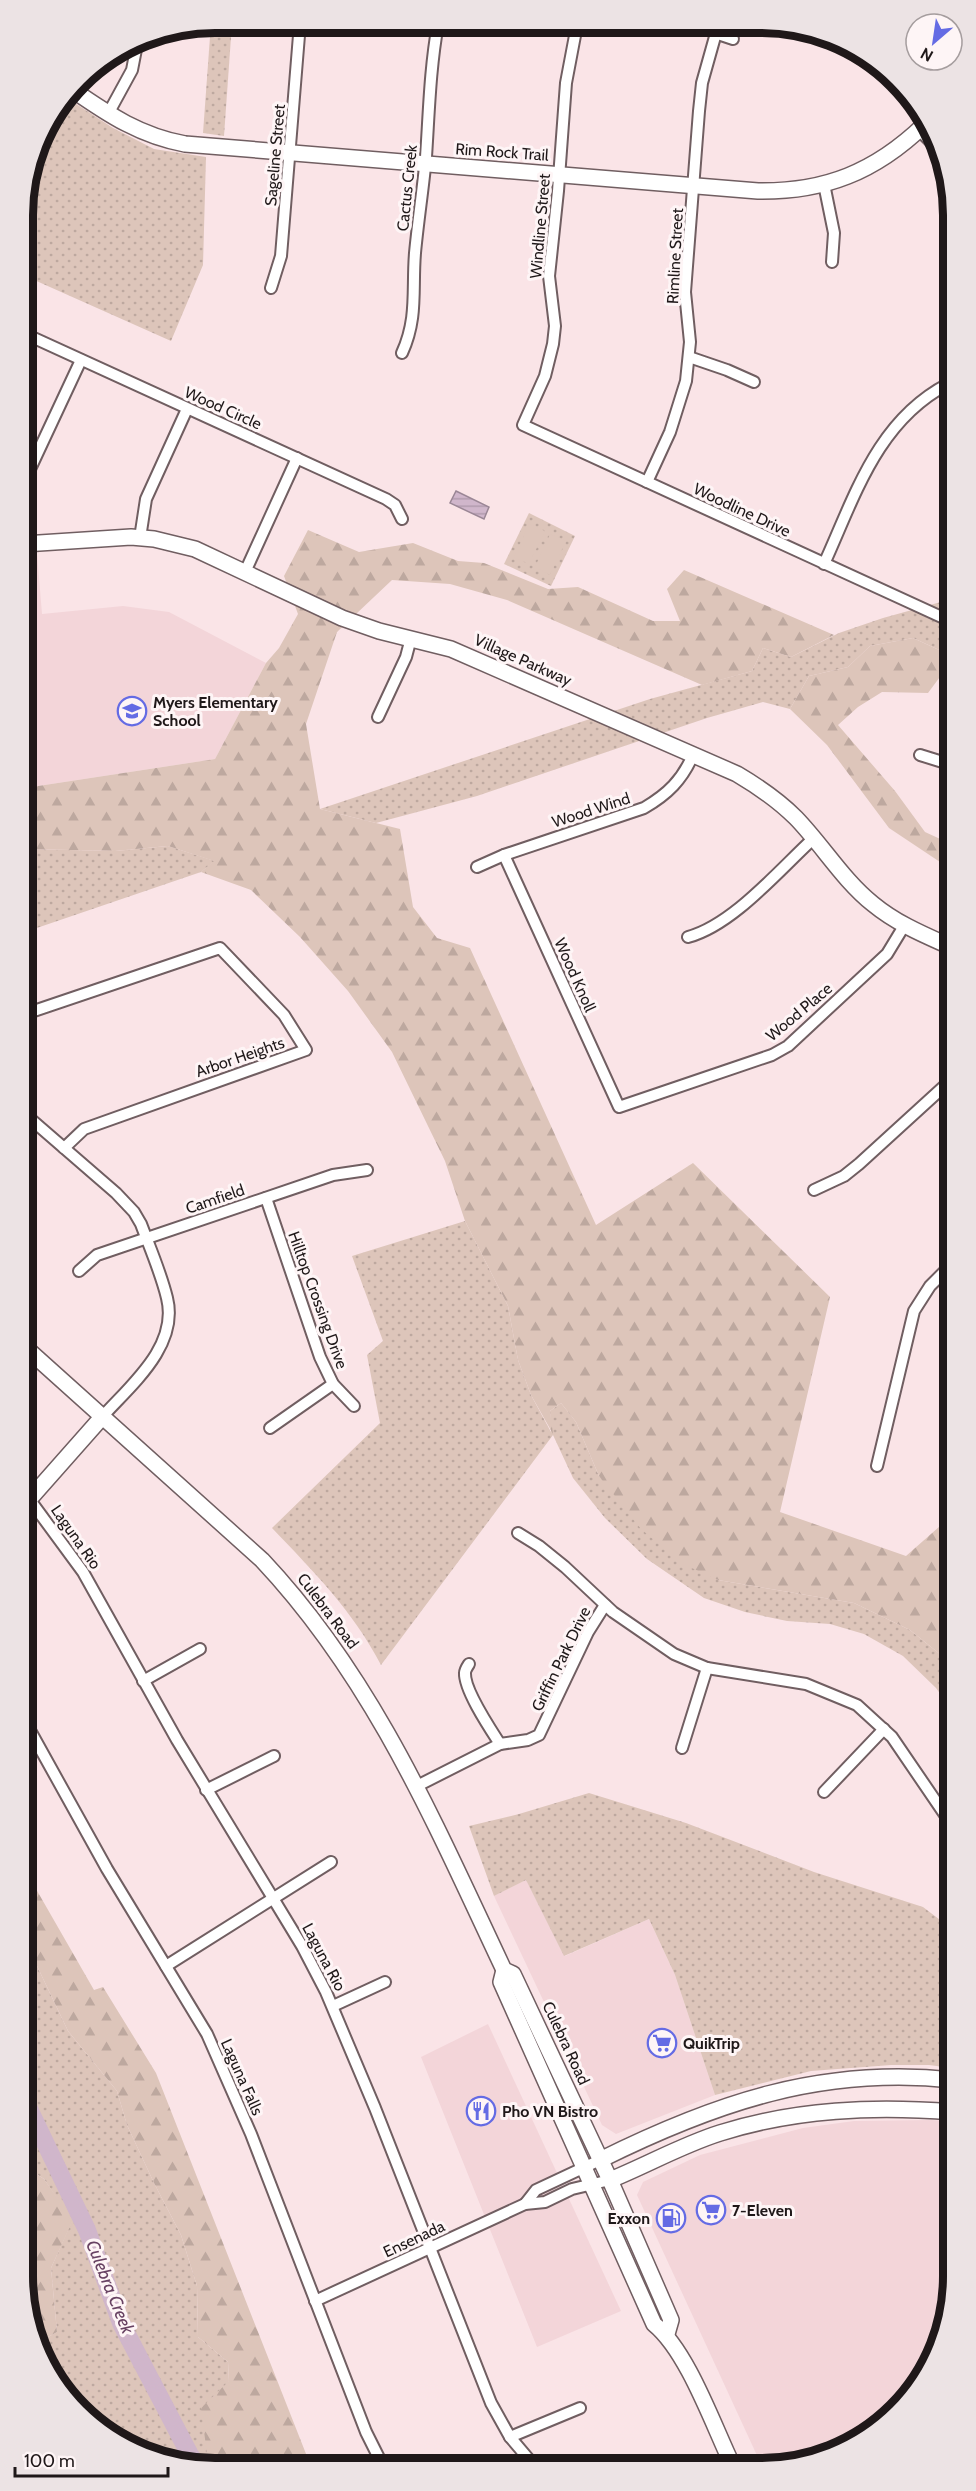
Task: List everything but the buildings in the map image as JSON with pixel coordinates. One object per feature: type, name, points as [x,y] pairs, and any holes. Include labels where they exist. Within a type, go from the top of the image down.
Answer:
[{"type":"main road","name":"Rim Rock Trail","points":[[79,94],[140,132],[178,143],[290,154],[780,191],[824,184],[849,176],[900,148],[921,128]]},
{"type":"main road","name":"Village Parkway","points":[[33,543],[111,538],[140,538],[177,543],[195,549],[360,625],[451,649],[478,660],[737,774],[759,787],[791,813],[855,888],[873,905],[904,926],[943,943]]},
{"type":"main road","name":"Culebra Road","points":[[33,1354],[230,1529],[292,1592],[345,1663],[383,1723],[417,1786],[504,1970],[501,1982],[654,2324],[666,2334],[690,2376],[729,2458]]},
{"type":"main road","points":[[33,1493],[103,1416]]},
{"type":"main road","name":"Culebra Road","points":[[504,1970],[513,1974],[610,2180],[671,2320],[666,2334]]},
{"type":"main road","points":[[600,2160],[712,2110],[788,2088],[865,2078],[943,2080]]},
{"type":"main road","points":[[610,2180],[719,2133],[793,2115],[852,2109],[943,2111]]},
{"type":"main road","points":[[712,2110],[719,2133]]},
{"type":"street","name":"Sageline Street","points":[[271,288],[281,256],[299,33]]},
{"type":"street","name":"Cactus Creek","points":[[402,353],[413,320],[415,252],[437,33]]},
{"type":"street","name":"Windline Street","points":[[523,425],[545,376],[553,344],[555,326],[549,276],[560,175],[566,83],[575,33]]},
{"type":"street","name":"Rimline Street","points":[[647,482],[680,404],[689,357],[685,292],[693,186],[702,82],[715,33]]},
{"type":"street","points":[[723,33],[733,39]]},
{"type":"street","points":[[108,114],[132,70],[136,51]]},
{"type":"street","points":[[824,184],[834,233],[832,262]]},
{"type":"street","name":"Wood Circle","points":[[33,338],[386,500],[394,505],[402,519]]},
{"type":"street","points":[[689,357],[754,382]]},
{"type":"street","points":[[33,464],[81,360]]},
{"type":"street","points":[[824,564],[868,466],[887,434],[915,406],[943,387]]},
{"type":"street","points":[[140,538],[146,499],[187,409]]},
{"type":"street","name":"Woodline Drive","points":[[523,425],[824,564],[943,614]]},
{"type":"street","points":[[245,572],[297,458]]},
{"type":"street","points":[[378,717],[406,657],[411,638]]},
{"type":"street","name":"Wood Wind","points":[[477,867],[504,855],[644,808],[661,798],[675,785],[693,755]]},
{"type":"street","points":[[920,755],[943,762]]},
{"type":"street","points":[[688,937],[715,927],[732,915],[814,838]]},
{"type":"street","name":"Wood Knoll","points":[[504,855],[619,1107]]},
{"type":"street","name":"Wood Place","points":[[619,1107],[772,1055],[788,1046],[887,954],[904,926]]},
{"type":"street","name":"Arbor Heights","points":[[33,1011],[220,948],[284,1015],[306,1050],[84,1129],[64,1149]]},
{"type":"street","points":[[814,1190],[844,1176],[860,1164],[943,1087]]},
{"type":"street","points":[[33,1123],[126,1203],[141,1224],[168,1300],[166,1330],[157,1354],[103,1416]]},
{"type":"street","name":"Camfield","points":[[79,1271],[97,1255],[333,1175],[367,1170]]},
{"type":"street","name":"Hilltop Crossing Drive","points":[[266,1198],[320,1358],[333,1384],[354,1406]]},
{"type":"street","points":[[877,1466],[914,1311],[930,1286],[943,1273]]},
{"type":"street","points":[[270,1428],[333,1384]]},
{"type":"street","name":"Laguna Rio","points":[[33,1506],[83,1572],[206,1790],[302,1946],[333,2006],[486,2393],[510,2437],[528,2458]]},
{"type":"street","points":[[519,1533],[565,1567],[605,1605],[674,1654],[707,1668],[806,1684],[857,1705],[884,1729],[943,1812]]},
{"type":"street","name":"Griffin Park Drive","points":[[417,1786],[500,1744],[528,1740],[539,1735],[583,1642],[605,1605]]},
{"type":"street","points":[[143,1681],[200,1649]]},
{"type":"street","points":[[469,1664],[465,1674],[471,1690],[482,1717],[500,1744]]},
{"type":"street","points":[[682,1748],[707,1668]]},
{"type":"street","points":[[824,1792],[884,1729]]},
{"type":"street","name":"Laguna Falls","points":[[33,1736],[107,1869],[195,2012],[226,2075],[366,2433],[379,2458]]},
{"type":"street","points":[[206,1790],[274,1756]]},
{"type":"street","points":[[166,1966],[331,1862]]},
{"type":"street","points":[[333,2006],[386,1982]]},
{"type":"street","name":"Ensenada","points":[[525,2204],[536,2190],[600,2160]]},
{"type":"street","name":"Ensenada","points":[[315,2301],[525,2204],[545,2202],[572,2189],[610,2180]]},
{"type":"street","points":[[510,2437],[580,2408]]},
{"type":"shaded area","points":[[456,491],[489,507],[484,519],[450,503]]},
{"type":"shaded area","name":"Myers Elementary School","points":[[33,553],[37,553],[42,614],[123,606],[169,612],[266,663],[215,759],[33,787]]},
{"type":"shaded area","points":[[526,1880],[565,1956],[649,1919],[675,1975],[715,2095],[616,2134],[602,2125],[494,1896]]},
{"type":"shaded area","points":[[488,2024],[621,2311],[537,2347],[421,2057]]},
{"type":"shaded area","points":[[854,2121],[943,2121],[943,2288],[937,2323],[919,2367],[898,2396],[872,2420],[852,2434],[808,2452],[758,2458],[637,2195],[643,2182],[700,2155],[803,2128]]},
{"type":"green space","points":[[210,33],[231,33],[224,136],[203,133]]},
{"type":"green space","points":[[73,102],[113,128],[154,149],[206,157],[203,265],[171,341],[33,279],[33,203],[39,168],[57,124]]},
{"type":"green space","points":[[529,513],[575,536],[551,586],[504,564]]},
{"type":"green space","points":[[529,524],[545,531],[529,564],[514,557]]},
{"type":"green space","points":[[308,530],[359,552],[413,543],[458,561],[484,563],[548,589],[578,587],[653,621],[680,621],[667,589],[684,570],[834,635],[791,657],[763,648],[752,671],[702,685],[507,600],[450,584],[392,580],[337,632],[306,724],[320,809],[400,829],[413,907],[437,938],[470,948],[596,1225],[693,1163],[830,1297],[780,1512],[906,1556],[943,1523],[943,1657],[910,1630],[854,1603],[718,1580],[683,1564],[641,1529],[599,1476],[576,1422],[561,1403],[550,1411],[553,1434],[531,1395],[518,1360],[508,1306],[465,1221],[445,1161],[392,1052],[348,991],[300,937],[251,890],[201,872],[214,861],[168,846],[115,851],[33,849],[33,787],[215,759],[266,663],[279,648],[298,614],[284,576]]},
{"type":"green space","points":[[550,534],[566,541],[550,575],[535,567]]},
{"type":"green space","points":[[943,601],[943,652],[913,638],[870,646],[848,667],[809,676],[790,709],[763,702],[707,718],[477,796],[376,823],[320,809],[650,699],[752,671],[763,648],[791,657],[839,633]]},
{"type":"green space","points":[[913,638],[943,652],[943,673],[928,693],[882,692],[858,707],[838,725],[895,791],[925,832],[943,840],[943,864],[889,828],[827,745],[790,709],[809,676],[848,667],[870,646]]},
{"type":"green space","points":[[168,846],[215,861],[201,872],[33,929],[33,849],[115,851]]},
{"type":"green space","points":[[465,1221],[508,1306],[518,1360],[531,1395],[551,1432],[550,1411],[561,1403],[576,1422],[599,1476],[718,1580],[854,1603],[910,1630],[943,1657],[943,1698],[903,1656],[864,1634],[830,1624],[787,1621],[745,1612],[704,1598],[647,1559],[605,1518],[573,1478],[553,1435],[381,1665],[358,1627],[318,1576],[272,1528],[380,1423],[367,1355],[383,1341],[352,1256]]},
{"type":"green space","points":[[589,1793],[686,1823],[814,1872],[923,1907],[943,1922],[943,2067],[891,2065],[811,2071],[715,2095],[675,1975],[649,1919],[564,1956],[526,1880],[494,1896],[469,1826]]},
{"type":"green space","points":[[33,1884],[94,1990],[103,1987],[156,2073],[308,2458],[210,2458],[207,2454],[201,2408],[229,2381],[228,2362],[198,2337],[197,2286],[181,2235],[127,2125],[117,2091],[68,2031],[33,1958]]},
{"type":"green space","points":[[33,1958],[68,2031],[117,2091],[127,2125],[181,2235],[197,2286],[198,2337],[228,2362],[229,2381],[207,2454],[210,2458],[179,2455],[145,2444],[124,2434],[86,2405],[57,2367],[45,2339],[57,2332],[51,2268],[72,2221],[44,2179],[33,2172]]},
{"type":"green space","points":[[33,2172],[44,2179],[73,2220],[51,2268],[57,2332],[45,2339],[35,2300]]},
{"type":"waterway","name":"Culebra Creek","points":[[33,2117],[87,2230],[121,2323],[191,2457]]},
{"type":"place","name":"Myers Elementary School","points":[[132,711]]},
{"type":"place","name":"QuikTrip","points":[[662,2043]]},
{"type":"place","name":"Pho VN Bistro","points":[[481,2111]]},
{"type":"place","name":"7-Eleven","points":[[711,2210]]},
{"type":"place","name":"Exxon","points":[[671,2218]]}]
